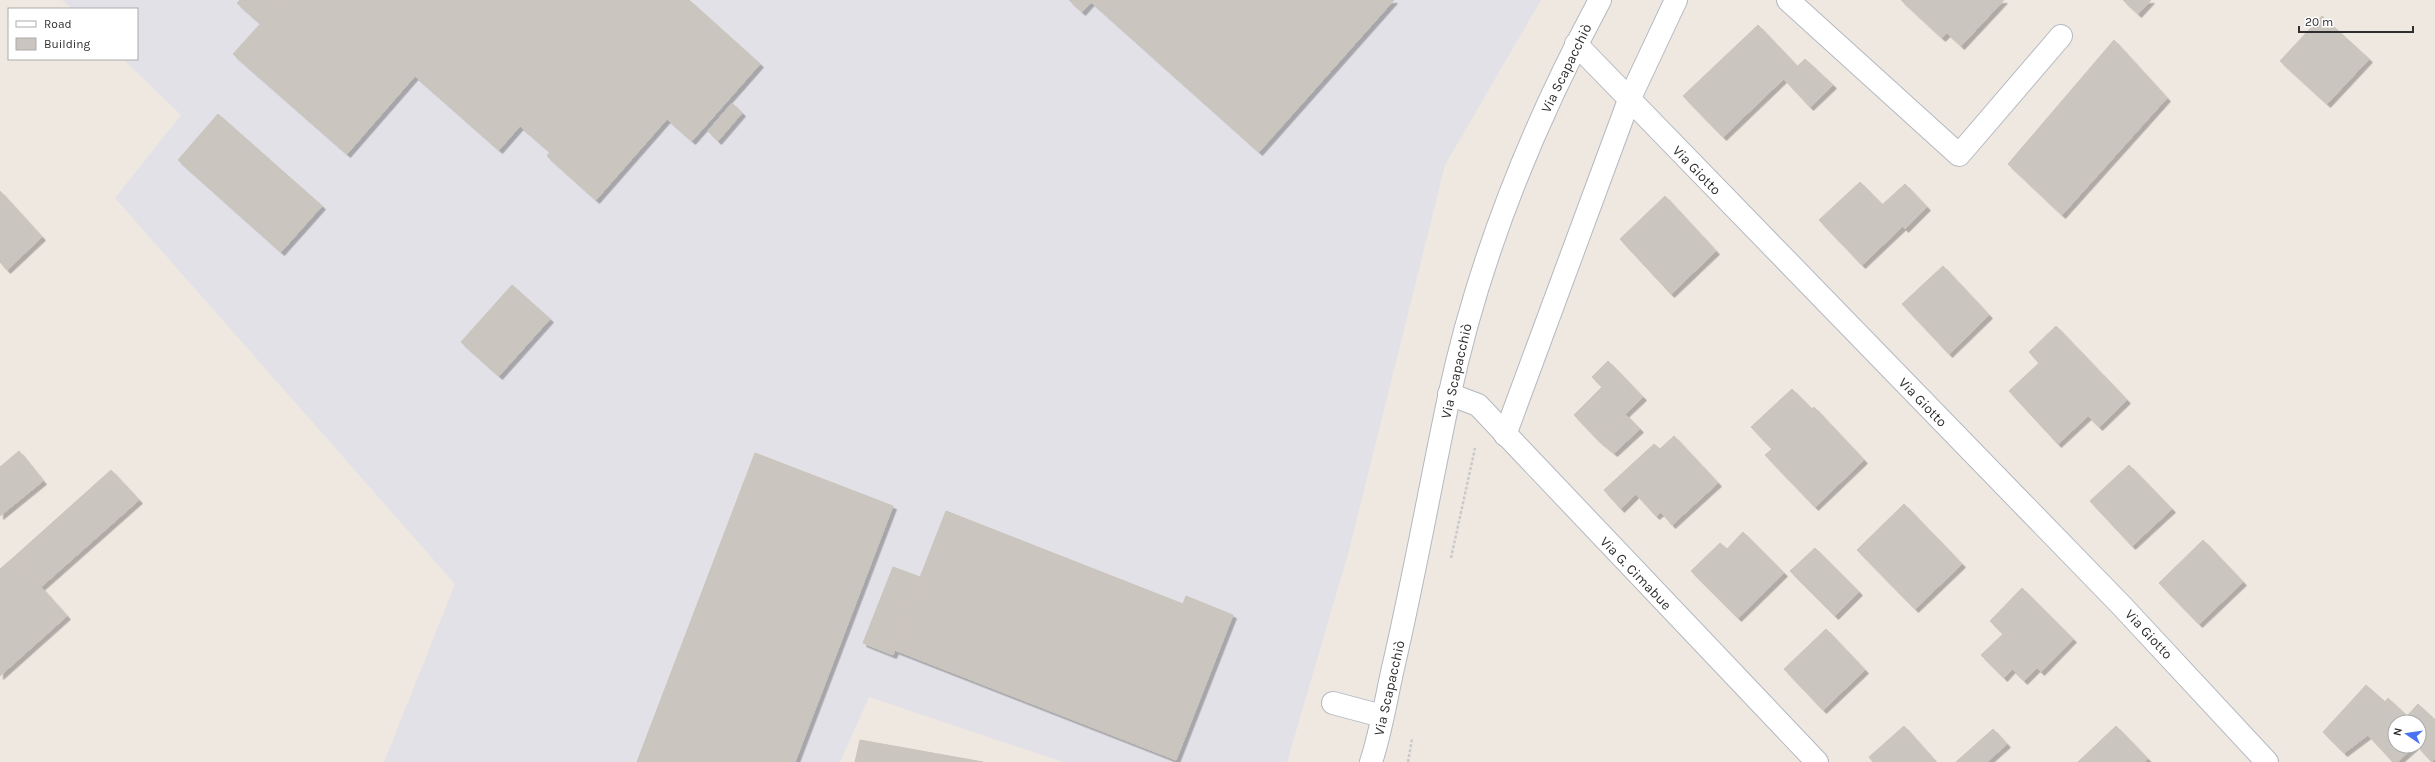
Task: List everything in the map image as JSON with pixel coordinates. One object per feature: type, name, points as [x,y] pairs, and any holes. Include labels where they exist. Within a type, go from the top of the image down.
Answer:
[{"type":"street","name":"Via Scapacchiò","points":[[1371,762],[1401,634],[1450,394],[1473,302],[1498,222],[1525,153],[1576,44],[1600,0]]},
{"type":"street","points":[[1505,435],[1629,100],[1676,0]]},
{"type":"street","points":[[1788,0],[1959,155],[2061,36]]},
{"type":"street","name":"Via Giotto","points":[[1576,44],[2121,604],[2267,762]]},
{"type":"street","name":"Via G. Cimabue","points":[[1450,394],[1478,405],[1817,762]]},
{"type":"street","points":[[1333,702],[1382,716]]},
{"type":"shaded area","points":[[62,0],[1541,0],[1445,165],[1348,554],[1287,762],[1063,762],[869,697],[840,762],[384,762],[455,584],[115,198],[181,115],[124,60],[138,60],[138,8],[71,8]]},
{"type":"building","points":[[240,0],[282,0],[261,24],[237,3]]},
{"type":"building","points":[[282,0],[689,0],[760,64],[692,141],[667,119],[596,200],[547,156],[550,152],[520,126],[499,150],[415,76],[347,154],[233,54]]},
{"type":"building","points":[[1069,0],[1089,0],[1091,2],[1082,12]]},
{"type":"building","points":[[1089,0],[1394,0],[1259,152]]},
{"type":"building","points":[[1901,0],[2004,0],[1961,46],[1947,33],[1942,38]]},
{"type":"building","points":[[2123,0],[2151,0],[2138,14]]},
{"type":"building","points":[[2322,16],[2369,59],[2327,104],[2280,61]]},
{"type":"building","points":[[1758,25],[1797,66],[1723,137],[1683,96]]},
{"type":"building","points":[[2114,40],[2167,98],[2062,215],[2008,164]]},
{"type":"building","points":[[1805,59],[1833,85],[1810,107],[1784,79]]},
{"type":"building","points":[[732,103],[742,113],[718,141],[708,131]]},
{"type":"building","points":[[218,114],[322,206],[281,252],[178,160]]},
{"type":"building","points":[[1860,182],[1903,226],[1862,265],[1819,220]]},
{"type":"building","points":[[1905,184],[1927,207],[1905,229],[1882,205]]},
{"type":"building","points":[[0,191],[42,237],[7,270],[0,262]]},
{"type":"building","points":[[1665,196],[1716,251],[1671,294],[1620,239]]},
{"type":"building","points":[[1943,266],[1989,315],[1949,354],[1902,304]]},
{"type":"building","points":[[512,285],[550,319],[499,376],[461,342]]},
{"type":"building","points":[[2056,326],[2127,400],[2099,427],[2088,416],[2058,444],[2009,391],[2039,363],[2029,352]]},
{"type":"building","points":[[1608,361],[1643,397],[1598,440],[1574,415],[1602,387],[1592,377]]},
{"type":"building","points":[[1792,389],[1812,409],[1814,407],[1864,460],[1815,507],[1765,455],[1772,449],[1751,427]]},
{"type":"building","points":[[1625,414],[1640,429],[1614,453],[1598,440]]},
{"type":"building","points":[[1674,436],[1718,483],[1672,525],[1661,512],[1656,516],[1636,494],[1621,509],[1604,490],[1654,444],[1660,449]]},
{"type":"building","points":[[19,451],[43,481],[0,516],[0,467]]},
{"type":"building","points":[[755,453],[893,506],[795,762],[637,762]]},
{"type":"building","points":[[2129,465],[2172,509],[2132,546],[2090,501]]},
{"type":"building","points":[[111,470],[139,500],[41,587],[14,557]]},
{"type":"building","points":[[1904,504],[1962,564],[1915,609],[1857,550]]},
{"type":"building","points":[[946,511],[1183,604],[1186,596],[1233,615],[1176,760],[892,649]]},
{"type":"building","points":[[1743,532],[1784,573],[1738,618],[1691,571],[1720,543],[1727,549]]},
{"type":"building","points":[[2203,540],[2243,582],[2199,624],[2159,583]]},
{"type":"building","points":[[1815,548],[1859,592],[1835,616],[1790,571]]},
{"type":"building","points":[[14,557],[67,616],[0,676],[0,569]]},
{"type":"building","points":[[893,567],[920,577],[892,649],[895,650],[893,655],[863,643]]},
{"type":"building","points":[[2022,588],[2073,639],[2041,672],[2037,668],[2024,681],[2012,669],[2004,678],[1981,655],[2003,634],[1990,621]]},
{"type":"building","points":[[1826,629],[1865,670],[1823,710],[1784,669]]},
{"type":"building","points":[[2366,685],[2385,702],[2388,698],[2405,714],[2387,714],[2387,754],[2406,754],[2397,762],[2393,762],[2368,735],[2344,753],[2323,732]]},
{"type":"building","points":[[2418,704],[2435,720],[2435,759],[2432,762],[2424,754],[2427,754],[2427,714],[2409,714]]},
{"type":"building","points":[[1904,726],[1936,762],[1873,762],[1869,757]]},
{"type":"building","points":[[2116,726],[2148,759],[2145,762],[2078,762]]},
{"type":"building","points":[[1993,729],[2007,744],[1987,762],[1956,762]]},
{"type":"building","points":[[860,740],[983,762],[855,762]]}]
